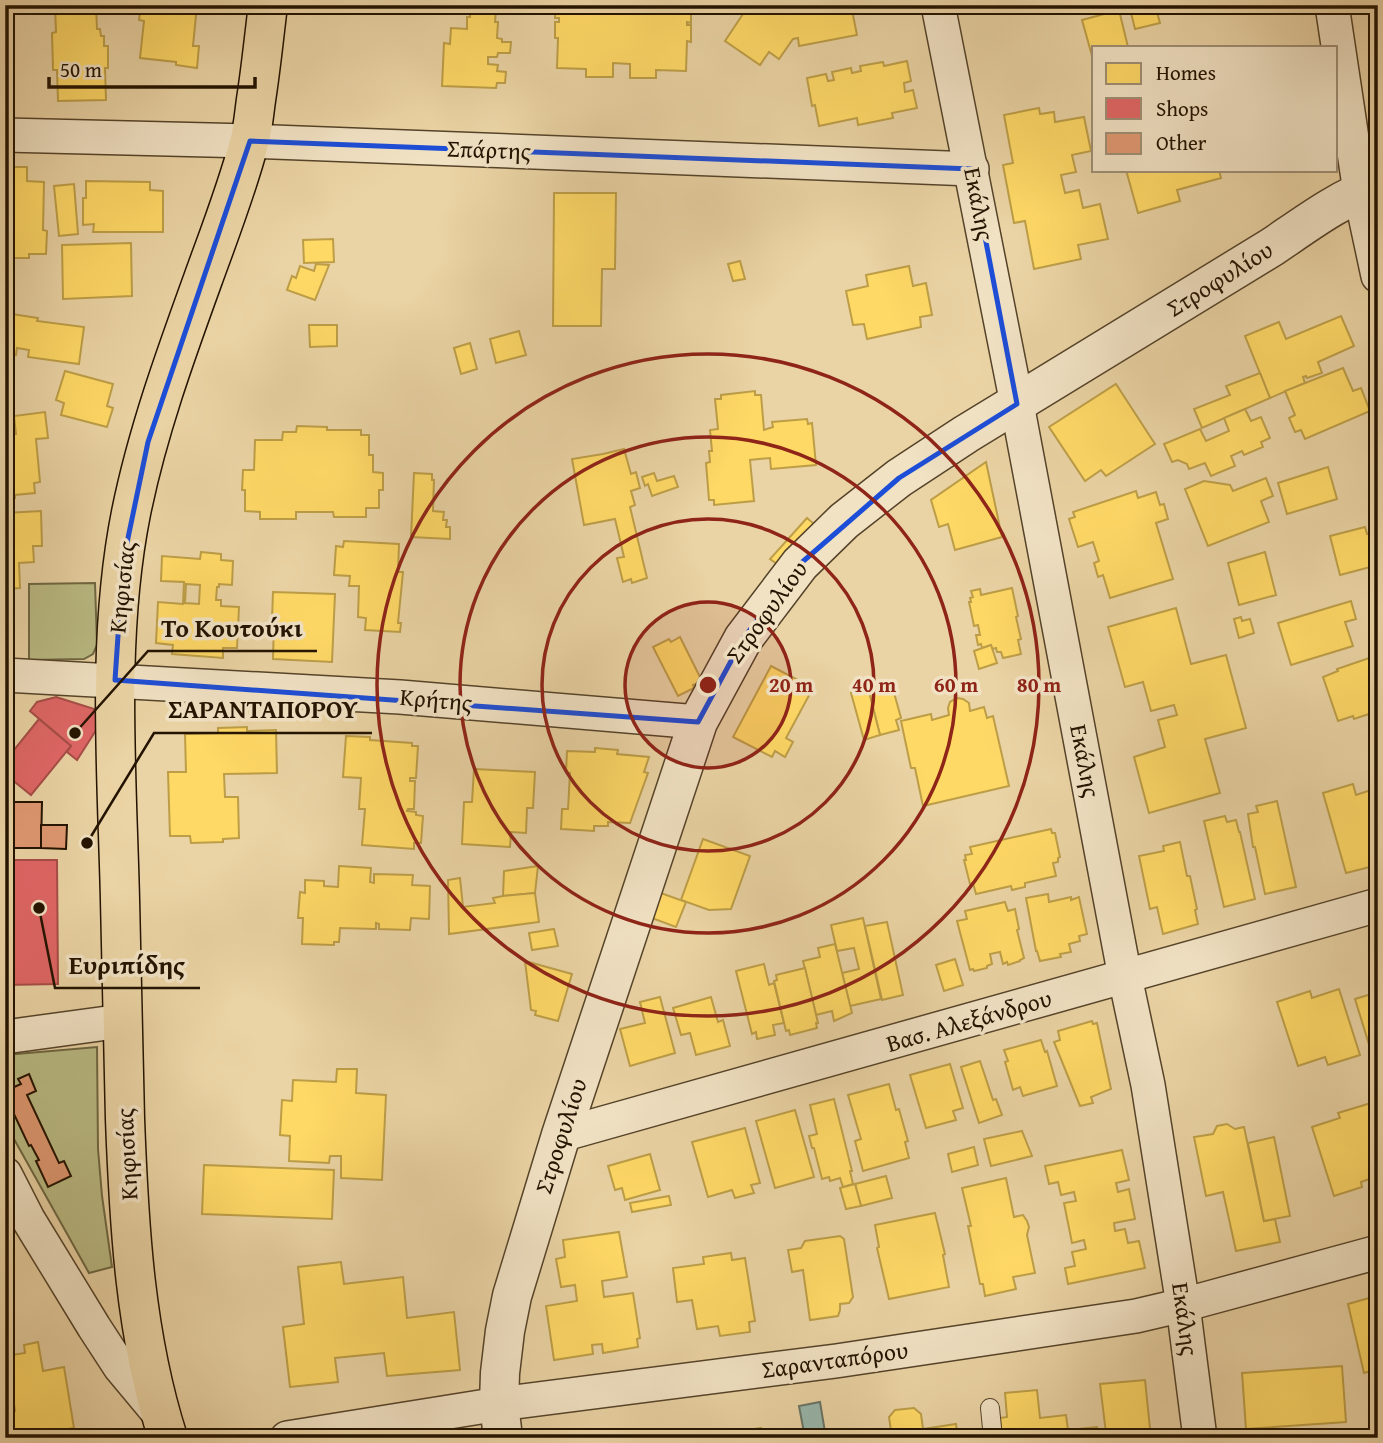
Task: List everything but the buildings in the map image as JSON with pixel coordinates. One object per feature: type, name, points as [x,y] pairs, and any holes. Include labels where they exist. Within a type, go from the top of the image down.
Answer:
[{"type":"main road","name":"Κηφισίας","points":[[164,1426],[139,1313],[127,1171],[115,680],[117,619],[122,562],[148,442],[250,141],[268,5]]},
{"type":"street","name":"Εκάλης","points":[[938,5],[972,169],[1147,1085],[1183,1305],[1200,1438]]},
{"type":"street","points":[[1332,5],[1369,188],[1378,275]]},
{"type":"street","name":"Σπάρτης","points":[[5,135],[250,141],[972,169]]},
{"type":"street","name":"Στροφυλίου","points":[[501,1421],[500,1373],[512,1296],[561,1135],[698,722],[743,639],[800,564],[844,521],[899,478],[1321,214],[1369,188]]},
{"type":"street","name":"Κρήτης","points":[[5,675],[400,697],[698,722]]},
{"type":"street","name":"Βασ. Αλεξάνδρου","points":[[561,1135],[1378,905]]},
{"type":"street","points":[[5,1037],[122,1021]]},
{"type":"street","points":[[5,1174],[28,1219],[94,1327],[164,1426]]},
{"type":"street","name":"Σαρανταπόρου","points":[[287,1438],[501,1421],[836,1361],[1136,1316],[1378,1252]]},
{"type":"lane","points":[[990,1408],[993,1438]]},
{"type":"highlighted area","points":[[250,141],[972,169],[1017,404],[899,478],[800,564],[743,639],[698,722],[115,680],[123,562],[148,442]]},
{"type":"green space","points":[[95,583],[97,645],[93,654],[84,659],[29,660],[29,584]]},
{"type":"green space","points":[[97,1047],[98,1149],[112,1267],[89,1273],[5,1123],[5,1055]]},
{"type":"water","points":[[820,1402],[826,1438],[805,1438],[799,1406]]},
{"type":"place","name":"Το Κουτούκι","points":[[75,733]]},
{"type":"place","name":"ΣΑΡΑΝΤΑΠΟΡΟΥ","points":[[87,843]]},
{"type":"place","name":"Ευριπίδης","points":[[39,908]]}]
